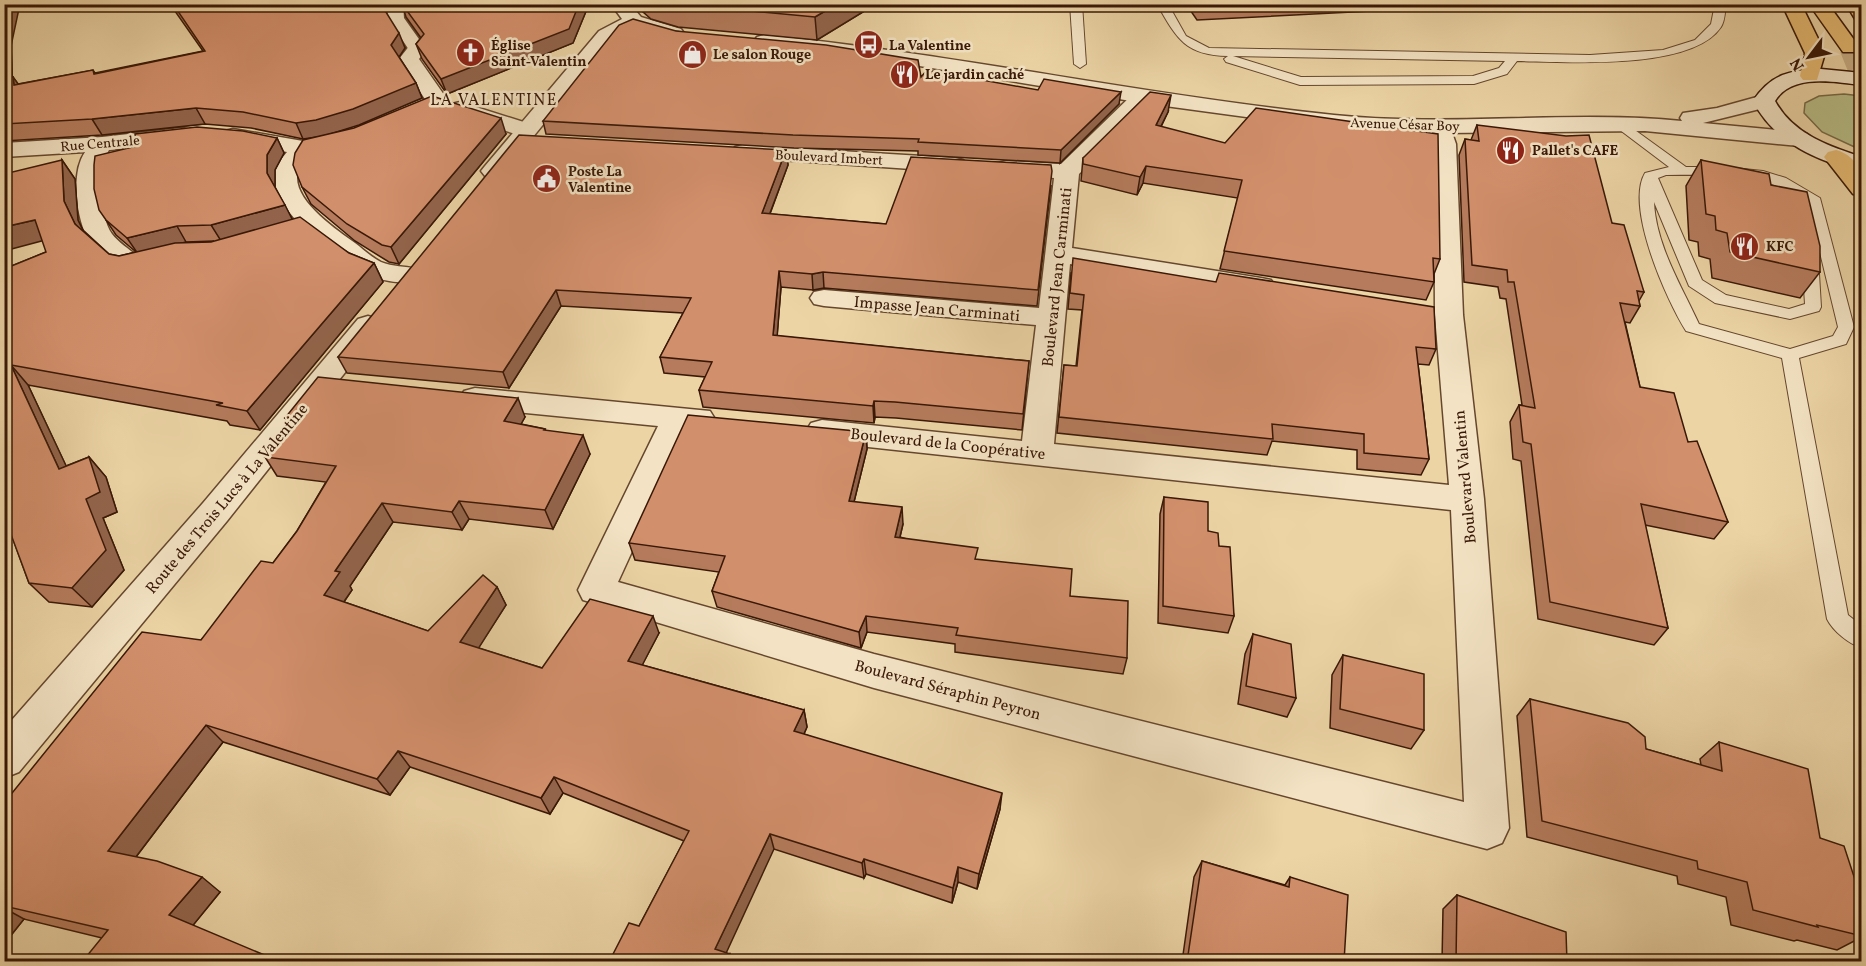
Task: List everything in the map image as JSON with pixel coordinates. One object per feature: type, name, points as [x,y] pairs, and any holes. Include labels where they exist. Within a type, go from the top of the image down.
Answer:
[{"type":"main road","points":[[1791,4],[1815,53],[1810,76]]},
{"type":"main road","points":[[1818,4],[1850,48],[1833,4]]},
{"type":"main road","points":[[1855,4],[1862,15]]},
{"type":"main road","points":[[1836,157],[1862,189]]},
{"type":"street","points":[[395,4],[396,18],[417,49],[409,59],[428,107],[529,138]]},
{"type":"street","points":[[474,195],[529,138],[606,36],[627,13],[656,29],[697,37]]},
{"type":"street","name":"Avenue César Boy","points":[[740,40],[816,44],[1143,98],[1336,122],[1440,126],[1645,124],[1799,139]]},
{"type":"street","points":[[1862,79],[1810,76],[1785,80],[1769,89],[1764,101],[1769,113],[1780,126],[1799,139],[1836,157],[1862,165]]},
{"type":"street","name":"Boulevard Jean Carminati","points":[[1037,452],[1060,254],[1067,171],[1143,98]]},
{"type":"street","name":"Avenue César Boy","points":[[1645,124],[1719,114],[1764,101]]},
{"type":"street","name":"Boulevard Valentin","points":[[1440,126],[1445,144],[1437,313],[1467,499],[1487,828]]},
{"type":"street","name":"Rue Centrale","points":[[4,150],[102,144],[211,133],[284,142],[303,148],[327,145],[358,135]]},
{"type":"street","points":[[102,144],[91,160],[89,174],[93,220],[100,237],[132,265],[186,252]]},
{"type":"street","name":"Route des Trois Lucs à La Valentine","points":[[4,759],[321,383],[415,266],[375,269],[302,229],[287,180],[289,164],[303,148]]},
{"type":"street","name":"Boulevard Imbert","points":[[716,150],[1067,171]]},
{"type":"street","points":[[1060,254],[1284,289]]},
{"type":"street","name":"Impasse Jean Carminati","points":[[824,298],[1051,318]]},
{"type":"street","points":[[321,383],[354,386]]},
{"type":"street","points":[[447,395],[724,421]]},
{"type":"street","name":"Boulevard Séraphin Peyron","points":[[678,417],[596,590],[874,671],[1487,828]]},
{"type":"street","name":"Boulevard de la Coopérative","points":[[794,428],[1467,499]]},
{"type":"lane","points":[[1076,4],[1080,64]]},
{"type":"lane","points":[[1162,4],[1182,38],[1208,52],[1300,81],[1474,80],[1503,71],[1515,56]]},
{"type":"lane","points":[[1208,52],[1590,59],[1665,53],[1699,42],[1717,25],[1721,4]]},
{"type":"lane","points":[[1621,124],[1683,171]]},
{"type":"lane","points":[[1664,171],[1683,171],[1756,173],[1775,177],[1801,188],[1815,201],[1846,327],[1840,340],[1790,355],[1692,327],[1660,256],[1644,202],[1645,189],[1650,177],[1664,171]]},
{"type":"lane","points":[[1650,177],[1695,284],[1721,299],[1790,314],[1813,307],[1809,240],[1818,212]]},
{"type":"lane","points":[[1790,355],[1838,619],[1862,639]]},
{"type":"green space","points":[[1844,94],[1861,96],[1861,150],[1822,132],[1804,113],[1805,103],[1819,96]]},
{"type":"building","points":[[4,4],[8,4],[4,18]]},
{"type":"building","points":[[173,4],[381,4],[399,33],[391,45],[416,83],[353,109],[316,120],[296,123],[243,112],[196,108],[92,119],[4,124],[4,79],[13,77],[14,85],[93,70],[94,74],[205,51]]},
{"type":"building","points":[[402,4],[579,4],[569,29],[441,79],[416,44],[424,34]]},
{"type":"building","points":[[674,4],[837,4],[815,17]]},
{"type":"building","points":[[633,19],[676,31],[826,45],[918,60],[921,77],[927,70],[1038,90],[1044,79],[1121,92],[1061,150],[918,142],[919,139],[793,135],[543,121],[619,25]]},
{"type":"building","points":[[1150,92],[1171,95],[1156,125],[1225,143],[1256,108],[1438,134],[1440,259],[1433,258],[1434,282],[1224,251],[1242,180],[1146,166],[1140,177],[1083,164],[1083,158]]},
{"type":"building","points":[[432,96],[501,118],[391,247],[382,245],[347,224],[302,187],[293,165],[295,153],[303,140],[354,128]]},
{"type":"building","points":[[1477,125],[1566,136],[1589,135],[1612,223],[1624,225],[1644,292],[1637,291],[1640,306],[1620,303],[1640,387],[1674,393],[1688,442],[1697,441],[1728,522],[1641,504],[1668,628],[1550,602],[1531,444],[1523,442],[1519,405],[1535,408],[1514,282],[1508,282],[1507,270],[1472,265],[1465,139],[1479,141]]},
{"type":"building","points":[[197,127],[243,131],[277,138],[267,155],[267,173],[285,205],[211,225],[177,226],[127,238],[106,220],[99,210],[94,189],[95,156],[137,146],[135,134]]},
{"type":"building","points":[[519,135],[786,150],[762,213],[886,224],[911,157],[1051,165],[1038,290],[823,272],[812,274],[779,271],[773,335],[1029,361],[1023,414],[895,402],[874,401],[873,406],[699,390],[712,362],[660,357],[691,298],[556,290],[503,372],[338,357]]},
{"type":"building","points":[[62,160],[64,201],[75,224],[109,254],[119,256],[175,243],[211,242],[300,217],[349,253],[374,263],[247,411],[216,405],[223,403],[11,365],[59,469],[89,457],[100,492],[86,499],[106,550],[72,588],[29,583],[9,529],[4,530],[4,269],[46,252],[35,220],[4,227],[4,174]]},
{"type":"building","points":[[1701,160],[1769,174],[1771,185],[1807,192],[1820,246],[1820,272],[1730,252],[1727,233],[1716,230],[1715,216],[1706,214]]},
{"type":"building","points":[[1073,258],[1216,282],[1219,273],[1434,307],[1436,349],[1416,347],[1429,459],[1364,453],[1364,434],[1272,424],[1273,439],[1059,417],[1064,365],[1077,366],[1084,295],[1070,293]]},
{"type":"building","points":[[318,377],[518,398],[504,421],[544,430],[583,435],[545,510],[459,501],[452,512],[382,503],[335,571],[340,572],[324,595],[428,631],[483,575],[497,587],[460,642],[542,668],[590,599],[653,616],[628,661],[804,710],[794,731],[1002,793],[979,874],[958,867],[953,888],[864,859],[862,863],[770,834],[715,949],[730,954],[727,962],[609,962],[629,923],[639,926],[689,831],[554,777],[541,798],[398,751],[377,779],[206,725],[108,851],[157,861],[202,877],[169,915],[281,962],[82,962],[108,930],[4,906],[4,803],[142,632],[201,640],[261,561],[273,563],[297,531],[336,466],[265,457],[295,420],[285,418]]},
{"type":"building","points":[[688,415],[866,432],[849,501],[902,507],[895,537],[978,548],[975,559],[1072,569],[1070,596],[1128,601],[1127,658],[956,635],[958,628],[866,616],[859,632],[712,591],[725,556],[629,543]]},
{"type":"building","points":[[1164,497],[1208,502],[1208,531],[1218,533],[1219,546],[1230,547],[1234,616],[1163,606]]},
{"type":"building","points":[[1253,634],[1291,644],[1296,698],[1246,686]]},
{"type":"building","points":[[1343,655],[1424,674],[1424,730],[1340,709]]},
{"type":"building","points":[[1530,699],[1628,723],[1645,737],[1646,749],[1722,771],[1719,742],[1808,769],[1820,838],[1844,846],[1862,901],[1862,911],[1855,910],[1862,936],[1753,910],[1747,882],[1698,869],[1697,861],[1542,821]]},
{"type":"building","points":[[1202,861],[1289,887],[1290,877],[1348,895],[1344,962],[1187,962]]},
{"type":"building","points":[[1457,895],[1566,932],[1567,962],[1456,962]]},
{"type":"tunnel","points":[[1850,48],[1862,78]]},
{"type":"place","name":"La Valentine","points":[[868,45]]},
{"type":"place","name":"Église Saint-Valentin","points":[[470,53]]},
{"type":"place","name":"Le salon Rouge","points":[[692,54]]},
{"type":"place","name":"Le jardin caché","points":[[904,74]]},
{"type":"place","name":"Pallet's CAFE","points":[[1511,150]]},
{"type":"place","name":"Poste La Valentine","points":[[547,179]]},
{"type":"place","name":"KFC","points":[[1745,246]]},
{"type":"district","name":"LA VALENTINE","points":[[494,99]]}]
